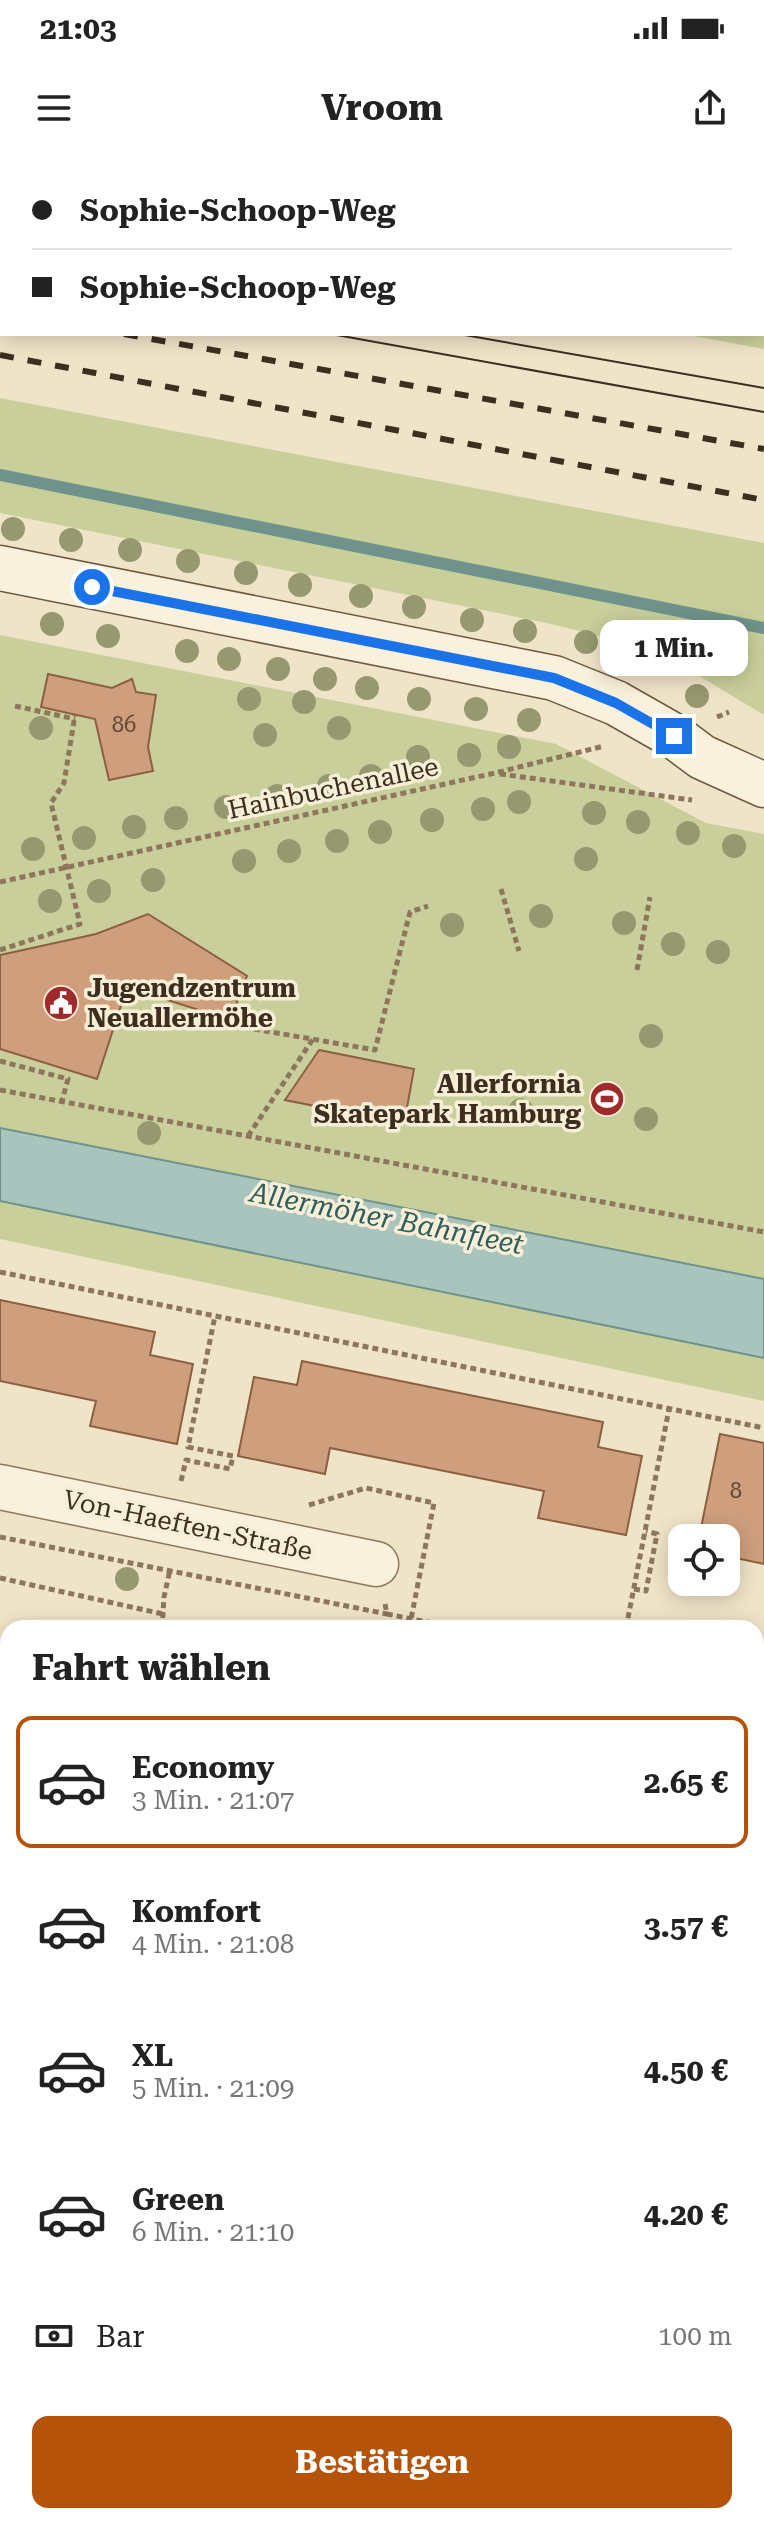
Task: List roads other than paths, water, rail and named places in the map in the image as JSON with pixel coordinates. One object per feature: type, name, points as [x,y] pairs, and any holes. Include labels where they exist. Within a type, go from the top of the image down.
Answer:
[{"type":"street","points":[[0,568],[554,678],[616,703],[674,736],[702,757],[764,785]]},
{"type":"street","name":"Von-Haeften-Straße","points":[[0,1487],[181,1504],[376,1564]]},
{"type":"water","name":"Allermöher Bahnfleet","points":[[0,1128],[764,1279],[764,1358],[0,1201]]},
{"type":"waterway","points":[[0,475],[764,628]]},
{"type":"tram line","points":[[342,336],[764,412]]},
{"type":"tram line","points":[[470,336],[764,388]]},
{"type":"railway","points":[[135,336],[764,449]]},
{"type":"railway","points":[[0,355],[764,500]]},
{"type":"place","name":"Jugendzentrum Neuallermöhe","points":[[61,1003]]},
{"type":"place","name":"Allerfornia Skatepark Hamburg","points":[[607,1099]]}]
